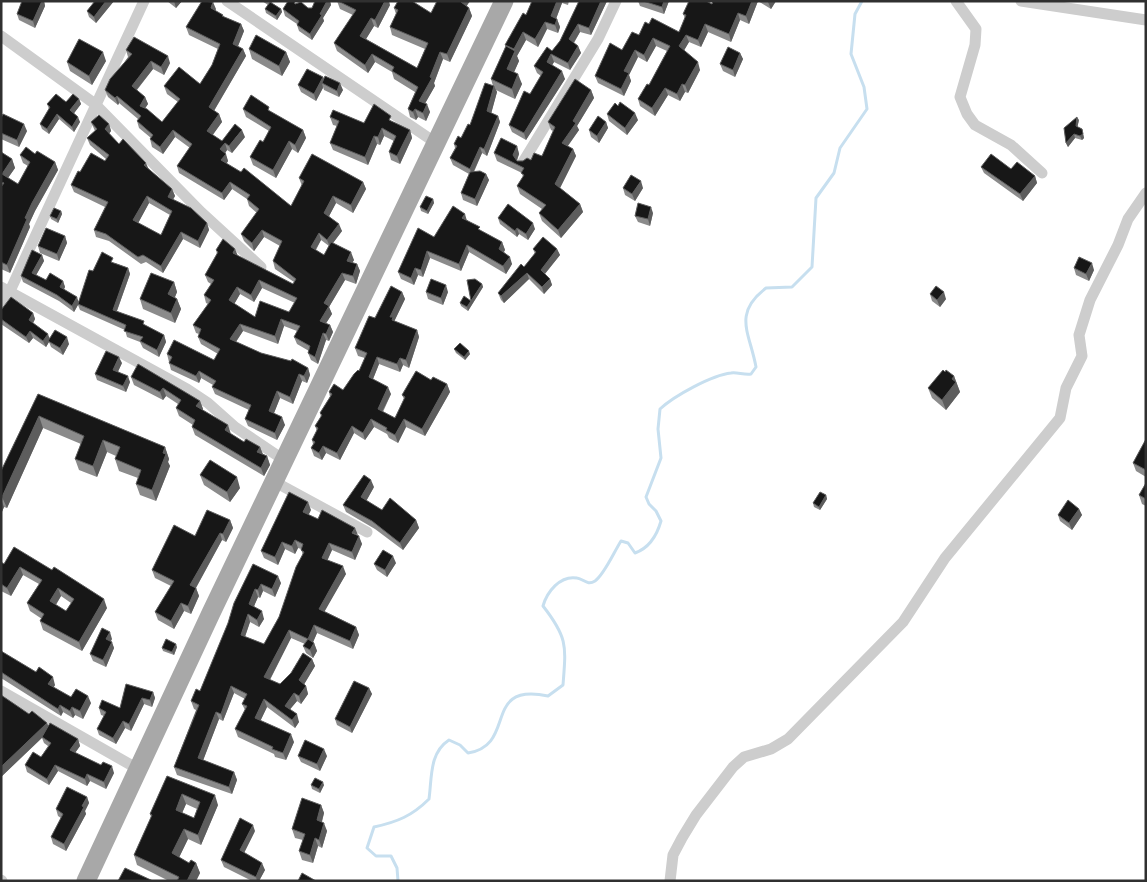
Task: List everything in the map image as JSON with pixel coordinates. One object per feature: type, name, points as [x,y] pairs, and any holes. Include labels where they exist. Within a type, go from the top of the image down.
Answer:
[{"type":"main road","points":[[86,881],[284,460],[504,1]]},
{"type":"street","points":[[1,304],[6,289],[144,1]]},
{"type":"street","points":[[227,1],[436,143]]},
{"type":"street","points":[[523,162],[598,39],[616,1]]},
{"type":"street","points":[[956,1],[976,29],[974,45],[960,97],[967,114],[974,125],[1011,145],[1042,173]]},
{"type":"street","points":[[1022,1],[1146,20]]},
{"type":"street","points":[[1,36],[95,104],[201,212],[261,268]]},
{"type":"street","points":[[670,881],[672,855],[696,815],[733,767],[744,757],[771,749],[788,739],[903,622],[945,558],[1060,418],[1066,388],[1082,356],[1079,336],[1090,300],[1118,246],[1128,219],[1146,193]]},
{"type":"street","points":[[6,289],[187,390],[208,403],[235,427],[284,460]]},
{"type":"street","points":[[275,482],[367,532]]},
{"type":"street","points":[[1,692],[138,769]]},
{"type":"building","points":[[22,1],[42,1],[33,21],[17,14]]},
{"type":"building","points":[[95,1],[106,1],[94,17],[87,11]]},
{"type":"building","points":[[202,1],[213,2],[211,8],[222,16],[241,24],[233,44],[243,49],[209,107],[219,114],[207,131],[222,141],[235,124],[242,130],[229,146],[225,143],[220,149],[226,154],[221,160],[241,172],[244,168],[291,206],[304,181],[299,178],[312,154],[363,182],[351,205],[333,196],[324,213],[339,224],[327,240],[319,233],[311,247],[324,255],[331,242],[351,252],[347,261],[357,264],[353,276],[342,273],[324,303],[329,306],[320,321],[330,325],[326,334],[323,333],[315,357],[308,353],[310,346],[294,337],[300,326],[281,319],[275,336],[240,324],[230,339],[261,353],[291,361],[292,359],[308,368],[304,376],[299,374],[290,397],[277,391],[269,411],[282,417],[275,433],[245,419],[251,405],[212,387],[216,381],[199,371],[196,376],[169,363],[172,357],[167,354],[174,340],[214,360],[220,349],[198,337],[201,329],[193,325],[211,300],[204,295],[214,280],[205,275],[223,239],[235,249],[233,253],[293,284],[296,279],[273,261],[282,241],[262,230],[252,243],[241,234],[259,209],[247,199],[250,195],[230,182],[222,193],[177,166],[192,144],[173,130],[160,147],[150,139],[153,135],[137,121],[141,116],[117,96],[115,98],[105,90],[110,79],[132,54],[126,50],[134,37],[168,56],[161,67],[151,61],[132,86],[145,97],[140,106],[147,109],[162,122],[180,99],[164,86],[179,67],[200,84],[212,65],[220,44],[186,27]],"holes":[[[259,280],[297,298],[289,312],[260,301],[255,317],[229,300],[237,287],[251,295]]]},
{"type":"building","points":[[288,1],[294,1],[295,4],[301,2],[308,8],[312,8],[315,1],[327,1],[320,14],[322,15],[310,34],[297,25],[299,21],[283,9]]},
{"type":"building","points":[[338,1],[385,1],[375,20],[371,18],[360,36],[417,68],[428,43],[390,27],[398,10],[394,8],[398,1],[412,1],[431,13],[437,1],[462,1],[469,8],[447,54],[440,52],[430,77],[432,78],[419,101],[427,104],[423,113],[415,109],[413,112],[408,109],[418,87],[392,71],[394,67],[372,54],[365,65],[334,43],[356,10]]},
{"type":"building","points":[[532,1],[557,1],[551,16],[557,19],[555,25],[545,22],[535,39],[523,32],[514,49],[505,45],[523,13],[526,15]]},
{"type":"building","points":[[579,1],[601,1],[589,28],[578,24],[569,39],[578,46],[568,63],[551,54],[547,62],[562,71],[524,133],[509,125],[524,91],[530,94],[543,72],[534,66],[547,47],[552,51],[560,41]]},
{"type":"building","points":[[643,1],[664,1],[662,7]]},
{"type":"building","points":[[689,1],[706,1],[712,4],[713,1],[752,1],[746,16],[738,13],[729,34],[705,24],[698,40],[686,35],[679,46],[698,62],[685,85],[682,84],[677,94],[665,88],[652,108],[638,99],[647,84],[649,85],[670,46],[653,38],[644,55],[635,50],[624,71],[629,73],[621,89],[595,76],[610,43],[622,50],[632,32],[639,35],[645,22],[649,24],[652,18],[679,32],[686,15],[683,14]]},
{"type":"building","points":[[270,2],[281,9],[276,16],[265,9]]},
{"type":"building","points":[[256,35],[286,52],[279,66],[249,49]]},
{"type":"building","points":[[79,39],[103,52],[89,76],[67,62]]},
{"type":"building","points":[[506,46],[515,51],[507,69],[518,74],[512,89],[491,79]]},
{"type":"building","points":[[728,47],[740,53],[733,70],[720,64]]},
{"type":"building","points":[[307,69],[323,77],[314,94],[298,85]]},
{"type":"building","points":[[325,76],[340,83],[337,91],[322,83]]},
{"type":"building","points":[[575,79],[591,90],[573,121],[576,123],[562,143],[573,149],[555,184],[580,204],[558,230],[539,213],[546,205],[517,186],[524,175],[521,173],[524,168],[494,153],[501,138],[517,146],[513,155],[517,161],[523,161],[527,158],[531,160],[534,153],[542,156],[555,127],[548,122]]},
{"type":"building","points":[[485,83],[494,86],[487,111],[498,116],[484,149],[480,147],[470,169],[450,158],[457,146],[454,144],[458,136],[461,138],[468,124],[470,125]]},
{"type":"building","points":[[56,94],[66,102],[73,94],[79,99],[70,110],[78,117],[72,127],[57,114],[47,129],[40,124],[50,107],[47,104]]},
{"type":"building","points":[[251,95],[269,107],[268,110],[303,130],[295,145],[289,141],[273,170],[250,157],[260,140],[263,142],[271,127],[243,109]]},
{"type":"building","points":[[620,102],[635,113],[625,128],[607,114],[615,103],[618,106]]},
{"type":"building","points":[[374,104],[391,116],[389,120],[410,130],[397,156],[389,152],[396,136],[382,128],[378,137],[374,136],[365,157],[330,143],[339,121],[330,117],[333,110],[364,123]]},
{"type":"building","points":[[3,114],[24,124],[17,140],[1,133],[1,118]]},
{"type":"building","points":[[99,115],[109,124],[105,129],[119,144],[123,139],[146,163],[144,165],[172,189],[168,197],[191,208],[207,223],[198,241],[181,232],[161,266],[143,255],[138,257],[106,234],[94,230],[108,202],[71,185],[91,153],[105,161],[109,155],[87,138],[97,129],[91,122]],"holes":[[[147,196],[172,211],[161,235],[133,220]]]},
{"type":"building","points":[[598,116],[606,122],[597,136],[589,130]]},
{"type":"building","points":[[1077,117],[1076,126],[1082,129],[1083,134],[1080,136],[1074,134],[1066,143],[1064,128]]},
{"type":"building","points":[[26,147],[35,154],[37,151],[55,162],[25,218],[27,219],[7,265],[1,262],[1,187],[4,183],[1,182],[1,152],[12,159],[2,174],[18,184],[30,162],[20,155]]},
{"type":"building","points":[[991,154],[1011,169],[1017,162],[1035,176],[1020,194],[981,167]]},
{"type":"building","points":[[480,171],[486,174],[475,199],[461,193],[470,172]]},
{"type":"building","points":[[631,175],[641,181],[632,194],[623,188]]},
{"type":"building","points":[[426,196],[433,199],[427,211],[420,207]]},
{"type":"building","points":[[638,203],[651,207],[648,219],[635,216]]},
{"type":"building","points":[[508,204],[533,223],[526,234],[517,228],[515,231],[498,218]]},
{"type":"building","points":[[453,206],[465,214],[462,218],[480,227],[478,229],[502,242],[499,249],[510,257],[503,266],[467,245],[459,264],[427,251],[421,270],[415,268],[411,278],[398,272],[418,228],[434,237]]},
{"type":"building","points":[[54,208],[61,211],[57,219],[50,216]]},
{"type":"building","points":[[46,228],[65,236],[57,254],[38,246]]},
{"type":"building","points":[[543,237],[557,249],[541,270],[550,279],[542,287],[527,273],[501,296],[498,293],[521,264],[524,267],[536,252],[533,249]]},
{"type":"building","points":[[32,250],[42,255],[32,273],[46,280],[50,273],[63,281],[60,287],[77,297],[72,306],[57,295],[21,276]]},
{"type":"building","points":[[102,252],[113,258],[111,262],[128,268],[113,310],[144,321],[143,324],[164,335],[157,350],[140,341],[143,337],[124,331],[126,325],[78,304],[89,270],[93,271]]},
{"type":"building","points":[[1079,257],[1092,263],[1086,274],[1074,268]]},
{"type":"building","points":[[151,273],[174,282],[168,294],[177,299],[171,313],[140,299]]},
{"type":"building","points":[[431,279],[446,285],[441,298],[426,292]]},
{"type":"building","points":[[475,279],[482,284],[471,301],[467,280]]},
{"type":"building","points":[[391,286],[402,292],[390,317],[393,317],[392,320],[417,330],[406,360],[400,358],[397,364],[377,357],[369,377],[388,387],[378,409],[395,418],[405,397],[402,395],[416,371],[431,380],[433,377],[447,384],[422,429],[404,419],[395,435],[371,419],[363,433],[352,426],[337,453],[323,446],[319,453],[311,448],[315,442],[312,440],[318,428],[315,426],[322,415],[320,413],[332,394],[329,392],[334,384],[343,390],[354,374],[359,371],[367,353],[355,348],[369,316],[375,318]]},
{"type":"building","points":[[936,286],[944,292],[937,300],[930,294]]},
{"type":"building","points":[[464,296],[471,301],[467,307],[460,303]]},
{"type":"building","points":[[11,297],[33,313],[29,320],[48,334],[43,341],[30,331],[26,337],[1,319],[1,310]]},
{"type":"building","points":[[55,330],[67,337],[60,348],[48,341]]},
{"type":"building","points":[[460,343],[469,351],[464,357],[454,349]]},
{"type":"building","points":[[106,351],[119,357],[113,370],[128,376],[123,386],[95,374]]},
{"type":"building","points":[[138,364],[200,401],[196,406],[228,425],[225,430],[244,442],[246,439],[260,447],[257,452],[267,456],[261,468],[192,427],[195,420],[176,408],[181,400],[163,388],[160,392],[131,377]]},
{"type":"building","points":[[943,370],[954,376],[952,379],[956,382],[942,400],[928,388]]},
{"type":"building","points":[[38,394],[165,447],[163,453],[166,454],[152,490],[136,484],[141,470],[115,459],[120,447],[103,440],[93,466],[75,459],[84,436],[39,416],[2,497],[1,471]]},
{"type":"building","points":[[1146,439],[1146,470],[1133,463]]},
{"type":"building","points":[[210,460],[237,477],[227,492],[200,475]]},
{"type":"building","points":[[364,475],[371,480],[361,497],[382,510],[390,498],[416,520],[400,543],[372,521],[343,505]]},
{"type":"building","points":[[1146,483],[1146,499],[1139,495]]},
{"type":"building","points":[[289,492],[308,502],[303,512],[318,519],[322,510],[355,528],[352,533],[359,536],[352,552],[329,543],[322,558],[343,566],[319,609],[356,627],[350,641],[314,625],[308,639],[289,630],[264,677],[280,684],[291,673],[303,653],[312,659],[299,680],[306,686],[299,696],[294,693],[285,706],[297,714],[292,720],[264,699],[255,718],[291,734],[283,753],[235,729],[247,706],[242,704],[247,694],[231,686],[221,714],[216,712],[198,758],[234,772],[229,787],[174,767],[199,705],[191,701],[196,689],[200,691],[228,623],[234,603],[253,564],[278,576],[272,589],[261,584],[258,590],[255,589],[249,604],[262,611],[257,620],[248,614],[241,635],[264,644],[279,617],[296,567],[304,552],[301,550],[303,544],[295,540],[292,546],[282,542],[275,557],[261,551]]},
{"type":"building","points":[[820,492],[826,495],[819,507],[813,503]]},
{"type":"building","points":[[1068,500],[1079,509],[1069,523],[1058,515]]},
{"type":"building","points":[[207,510],[230,520],[223,534],[220,533],[190,585],[196,588],[188,606],[181,603],[171,621],[155,612],[174,581],[152,570],[174,525],[195,536]]},
{"type":"building","points":[[14,547],[52,570],[54,567],[104,599],[79,642],[40,621],[44,614],[27,603],[42,580],[20,567],[7,588],[1,584],[1,562],[4,564]],"holes":[[[58,588],[74,599],[66,611],[50,601]]]},
{"type":"building","points":[[383,550],[393,556],[385,570],[374,564]]},
{"type":"building","points":[[102,628],[110,632],[106,639],[112,642],[103,660],[90,654]]},
{"type":"building","points":[[166,639],[176,644],[172,652],[162,648]]},
{"type":"building","points":[[308,639],[314,643],[310,650],[303,646]]},
{"type":"building","points":[[1,651],[36,672],[39,667],[53,677],[48,684],[71,697],[76,689],[88,696],[80,711],[72,707],[70,711],[60,705],[58,709],[1,672]]},
{"type":"building","points":[[354,681],[369,688],[350,727],[335,719]]},
{"type":"building","points":[[126,684],[153,692],[150,700],[142,698],[129,724],[123,721],[113,738],[97,729],[106,712],[99,708],[102,700],[120,708]]},
{"type":"building","points":[[1,695],[29,714],[32,711],[47,723],[1,767]]},
{"type":"building","points":[[50,723],[78,739],[70,750],[101,765],[103,762],[112,766],[104,782],[87,774],[85,779],[55,765],[47,779],[25,765],[33,752],[41,757],[51,743],[42,737]]},
{"type":"building","points":[[305,740],[324,749],[317,764],[298,756]]},
{"type":"building","points":[[167,776],[215,795],[198,835],[184,829],[172,853],[189,863],[191,860],[196,863],[187,881],[177,881],[179,877],[134,855],[152,815],[150,814]],"holes":[[[182,794],[200,802],[194,818],[176,810]]]},
{"type":"building","points":[[315,778],[323,782],[319,789],[311,785]]},
{"type":"building","points":[[67,787],[87,797],[82,806],[84,807],[64,844],[51,837],[63,814],[56,809]]},
{"type":"building","points":[[302,798],[321,805],[317,820],[324,823],[319,840],[315,838],[310,855],[299,851],[305,834],[292,829]]},
{"type":"building","points":[[240,818],[253,825],[240,850],[262,863],[256,877],[221,860]]},
{"type":"building","points":[[125,868],[153,881],[118,881]]},
{"type":"building","points":[[302,873],[316,881],[298,881]]},
{"type":"waterway","points":[[398,881],[397,868],[391,856],[376,856],[367,848],[374,827],[404,818],[429,799],[431,775],[435,759],[443,745],[449,740],[460,745],[468,753],[483,748],[492,739],[506,706],[514,698],[527,694],[548,696],[563,685],[564,643],[557,626],[543,606],[548,595],[555,586],[565,579],[577,578],[588,583],[595,581],[605,569],[621,541],[628,543],[635,553],[652,540],[661,521],[646,497],[661,458],[658,429],[660,409],[684,392],[714,378],[731,373],[751,374],[756,367],[746,324],[746,315],[749,307],[766,288],[792,287],[812,267],[816,198],[834,173],[840,148],[867,109],[864,87],[851,54],[855,14],[862,1]]}]
